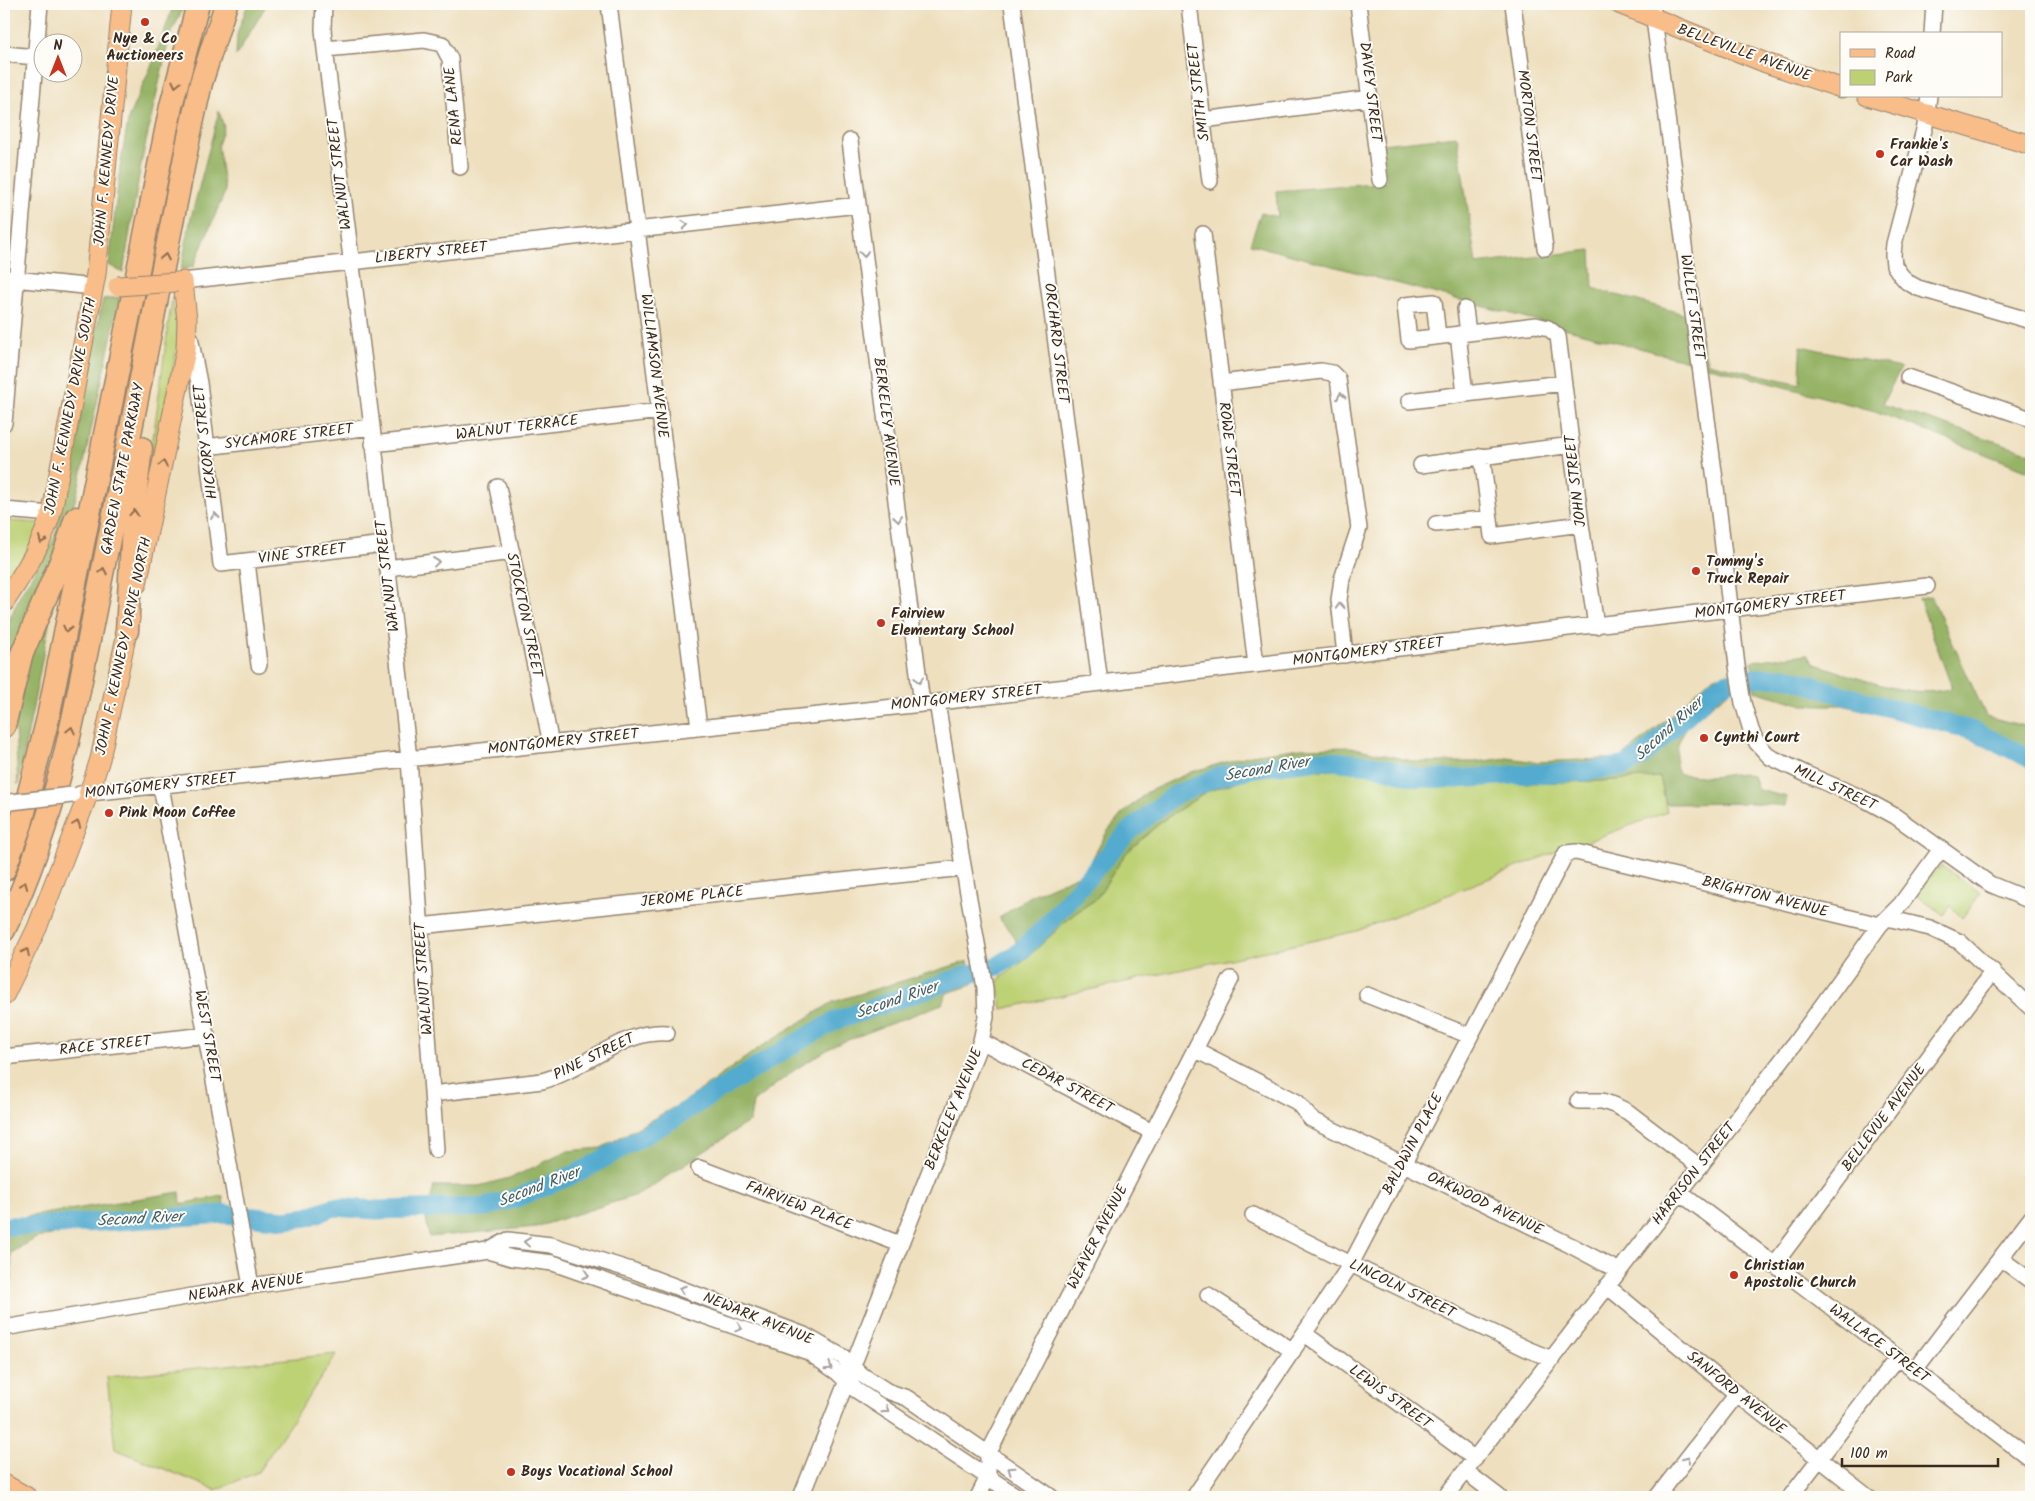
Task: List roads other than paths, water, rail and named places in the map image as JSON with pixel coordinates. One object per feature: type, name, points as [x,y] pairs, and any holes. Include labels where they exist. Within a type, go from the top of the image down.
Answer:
[{"type":"highway","name":"GARDEN STATE PARKWAY","points":[[4,870],[20,824],[48,718],[171,106],[198,4]]},
{"type":"highway","name":"GARDEN STATE PARKWAY","points":[[4,930],[39,845],[62,770],[173,281],[201,84],[226,4]]},
{"type":"highway","points":[[4,726],[21,656],[74,526],[137,272]]},
{"type":"highway","points":[[127,631],[134,506],[173,281]]},
{"type":"main road","name":"JOHN F. KENNEDY DRIVE","points":[[94,287],[98,264],[122,4]]},
{"type":"main road","name":"BELLEVILLE AVENUE","points":[[1619,4],[1653,12],[1766,63],[1840,88]]},
{"type":"main road","points":[[1881,98],[1928,105],[2031,145]]},
{"type":"main road","name":"LIBERTY STREET","points":[[94,287],[173,281]]},
{"type":"main road","name":"JOHN F. KENNEDY DRIVE NORTH","points":[[4,996],[37,928],[81,794],[100,759],[185,359],[187,320],[173,281]]},
{"type":"main road","name":"JOHN F. KENNEDY DRIVE SOUTH","points":[[4,603],[38,550],[51,516],[94,287]]},
{"type":"main road","points":[[4,1484],[27,1497]]},
{"type":"street","points":[[38,32],[40,4]]},
{"type":"street","name":"WILLIAMSON AVENUE","points":[[609,4],[699,728]]},
{"type":"street","name":"ORCHARD STREET","points":[[1012,4],[1100,683]]},
{"type":"street","name":"SMITH STREET","points":[[1189,4],[1210,181]]},
{"type":"street","name":"DAVEY STREET","points":[[1358,4],[1380,180]]},
{"type":"street","name":"MORTON STREET","points":[[1513,4],[1545,248]]},
{"type":"street","points":[[1932,32],[1934,4]]},
{"type":"street","name":"WALNUT STREET","points":[[322,6],[325,49],[372,427],[409,759],[436,1150]]},
{"type":"street","name":"WILLET STREET","points":[[1653,12],[1731,610]]},
{"type":"street","name":"RENA LANE","points":[[325,49],[424,40],[442,44],[450,59],[460,167]]},
{"type":"street","points":[[4,54],[32,57]]},
{"type":"street","points":[[4,423],[9,279],[33,82]]},
{"type":"street","points":[[1203,120],[1370,98]]},
{"type":"street","points":[[1928,105],[1894,244],[1894,265],[1907,282],[1918,288],[2031,321]]},
{"type":"street","name":"BERKELEY AVENUE","points":[[801,1497],[981,1041],[986,1017],[985,988],[980,959],[930,703],[850,141]]},
{"type":"street","name":"LIBERTY STREET","points":[[173,281],[858,205]]},
{"type":"street","name":"ROWE STREET","points":[[1203,234],[1256,665]]},
{"type":"street","name":"LIBERTY STREET","points":[[9,279],[94,287]]},
{"type":"street","points":[[1464,394],[1463,333],[1465,309]]},
{"type":"street","name":"HICKORY STREET","points":[[187,320],[198,377],[220,564]]},
{"type":"street","name":"JOHN STREET","points":[[1463,333],[1536,325],[1548,328],[1558,336],[1581,524],[1596,626]]},
{"type":"street","points":[[1438,336],[1463,333]]},
{"type":"street","points":[[1221,383],[1321,371],[1332,373],[1338,379],[1359,528],[1342,579],[1339,600],[1345,655]]},
{"type":"street","points":[[1908,377],[2031,418]]},
{"type":"street","points":[[1409,401],[1564,383]]},
{"type":"street","name":"WALNUT TERRACE","points":[[373,444],[660,411]]},
{"type":"street","name":"SYCAMORE STREET","points":[[206,447],[372,427]]},
{"type":"street","points":[[1421,465],[1572,445]]},
{"type":"street","points":[[1482,456],[1492,536],[1581,524]]},
{"type":"street","name":"STOCKTON STREET","points":[[498,487],[551,744]]},
{"type":"street","points":[[4,510],[40,513],[51,516]]},
{"type":"street","points":[[1436,524],[1490,518]]},
{"type":"street","name":"VINE STREET","points":[[220,564],[384,544]]},
{"type":"street","points":[[387,568],[512,552]]},
{"type":"street","points":[[246,561],[259,665]]},
{"type":"street","name":"MONTGOMERY STREET","points":[[8,802],[930,703],[1927,586]]},
{"type":"street","name":"MILL STREET","points":[[1731,610],[1737,666],[1748,724],[1757,743],[1770,757],[1862,798],[1895,816],[1990,884],[2031,901]]},
{"type":"street","name":"WEST STREET","points":[[161,786],[251,1286]]},
{"type":"street","name":"HARRISON STREET","points":[[1445,1497],[1795,1043],[1883,922],[1901,904],[1941,849]]},
{"type":"street","name":"BALDWIN PLACE","points":[[1194,1497],[1351,1264],[1566,853],[1576,852],[1650,870]]},
{"type":"street","name":"JEROME PLACE","points":[[420,926],[963,868]]},
{"type":"street","name":"BRIGHTON AVENUE","points":[[1650,870],[1945,934],[1960,942],[2031,1008]]},
{"type":"street","name":"BELLEVUE AVENUE","points":[[1774,1265],[1993,971]]},
{"type":"street","name":"WEAVER AVENUE","points":[[978,1497],[988,1477],[988,1454],[1231,979]]},
{"type":"street","points":[[1367,995],[1470,1036]]},
{"type":"street","name":"PINE STREET","points":[[432,1094],[542,1081],[557,1076],[636,1036],[654,1032],[667,1033]]},
{"type":"street","name":"RACE STREET","points":[[4,1057],[207,1035]]},
{"type":"street","name":"CEDAR STREET","points":[[981,1041],[1152,1132]]},
{"type":"street","name":"OAKWOOD AVENUE","points":[[1196,1050],[1297,1102],[1311,1119],[1570,1245],[1619,1271]]},
{"type":"street","points":[[1578,1101],[1602,1101],[1628,1112],[1700,1167]]},
{"type":"street","name":"FAIRVIEW PLACE","points":[[699,1168],[900,1244]]},
{"type":"street","name":"WALLACE STREET","points":[[1679,1192],[2031,1460]]},
{"type":"street","name":"LINCOLN STREET","points":[[1253,1216],[1518,1345],[1552,1359]]},
{"type":"street","points":[[1914,1371],[2031,1218]]},
{"type":"street","name":"NEWARK AVENUE","points":[[4,1328],[251,1286],[488,1250],[508,1240],[551,1245],[634,1271],[804,1334],[843,1357],[852,1366],[887,1391],[907,1398],[1051,1497]]},
{"type":"street","name":"NEWARK AVENUE","points":[[488,1250],[512,1258],[553,1263],[808,1352],[865,1396],[1018,1497]]},
{"type":"street","points":[[2001,1259],[2031,1281]]},
{"type":"street","name":"SANFORD AVENUE","points":[[1607,1286],[1737,1394],[1868,1497]]},
{"type":"street","points":[[1208,1295],[1282,1346],[1293,1351]]},
{"type":"street","name":"LEWIS STREET","points":[[1304,1334],[1475,1459]]},
{"type":"street","points":[[1790,1497],[1897,1358]]},
{"type":"street","points":[[1657,1497],[1737,1394]]},
{"type":"street","points":[[1465,1471],[1499,1497]]},
{"type":"waterway","name":"Second River","points":[[1752,678],[1787,677],[1839,694],[1974,731],[2031,759]]},
{"type":"waterway","name":"Second River","points":[[4,1226],[38,1226],[225,1214],[285,1220],[307,1217],[334,1207],[376,1210],[485,1207],[517,1198],[580,1172],[668,1122],[835,1021],[998,966],[1019,952],[1042,930],[1128,832],[1173,796],[1220,776],[1254,768],[1320,760],[1372,765],[1418,778],[1457,779],[1581,772],[1624,766],[1642,757],[1718,686],[1728,682]]},
{"type":"place","name":"Nye & Co Auctioneers","points":[[145,22]]},
{"type":"place","name":"Frankie's Car Wash","points":[[1880,154]]},
{"type":"place","name":"Tommy's Truck Repair","points":[[1696,571]]},
{"type":"place","name":"Fairview Elementary School","points":[[881,623]]},
{"type":"place","name":"Cynthi Court","points":[[1704,738]]},
{"type":"place","name":"Pink Moon Coffee","points":[[109,813]]},
{"type":"place","name":"Christian Apostolic Church","points":[[1734,1275]]},
{"type":"place","name":"Boys Vocational School","points":[[511,1472]]}]
